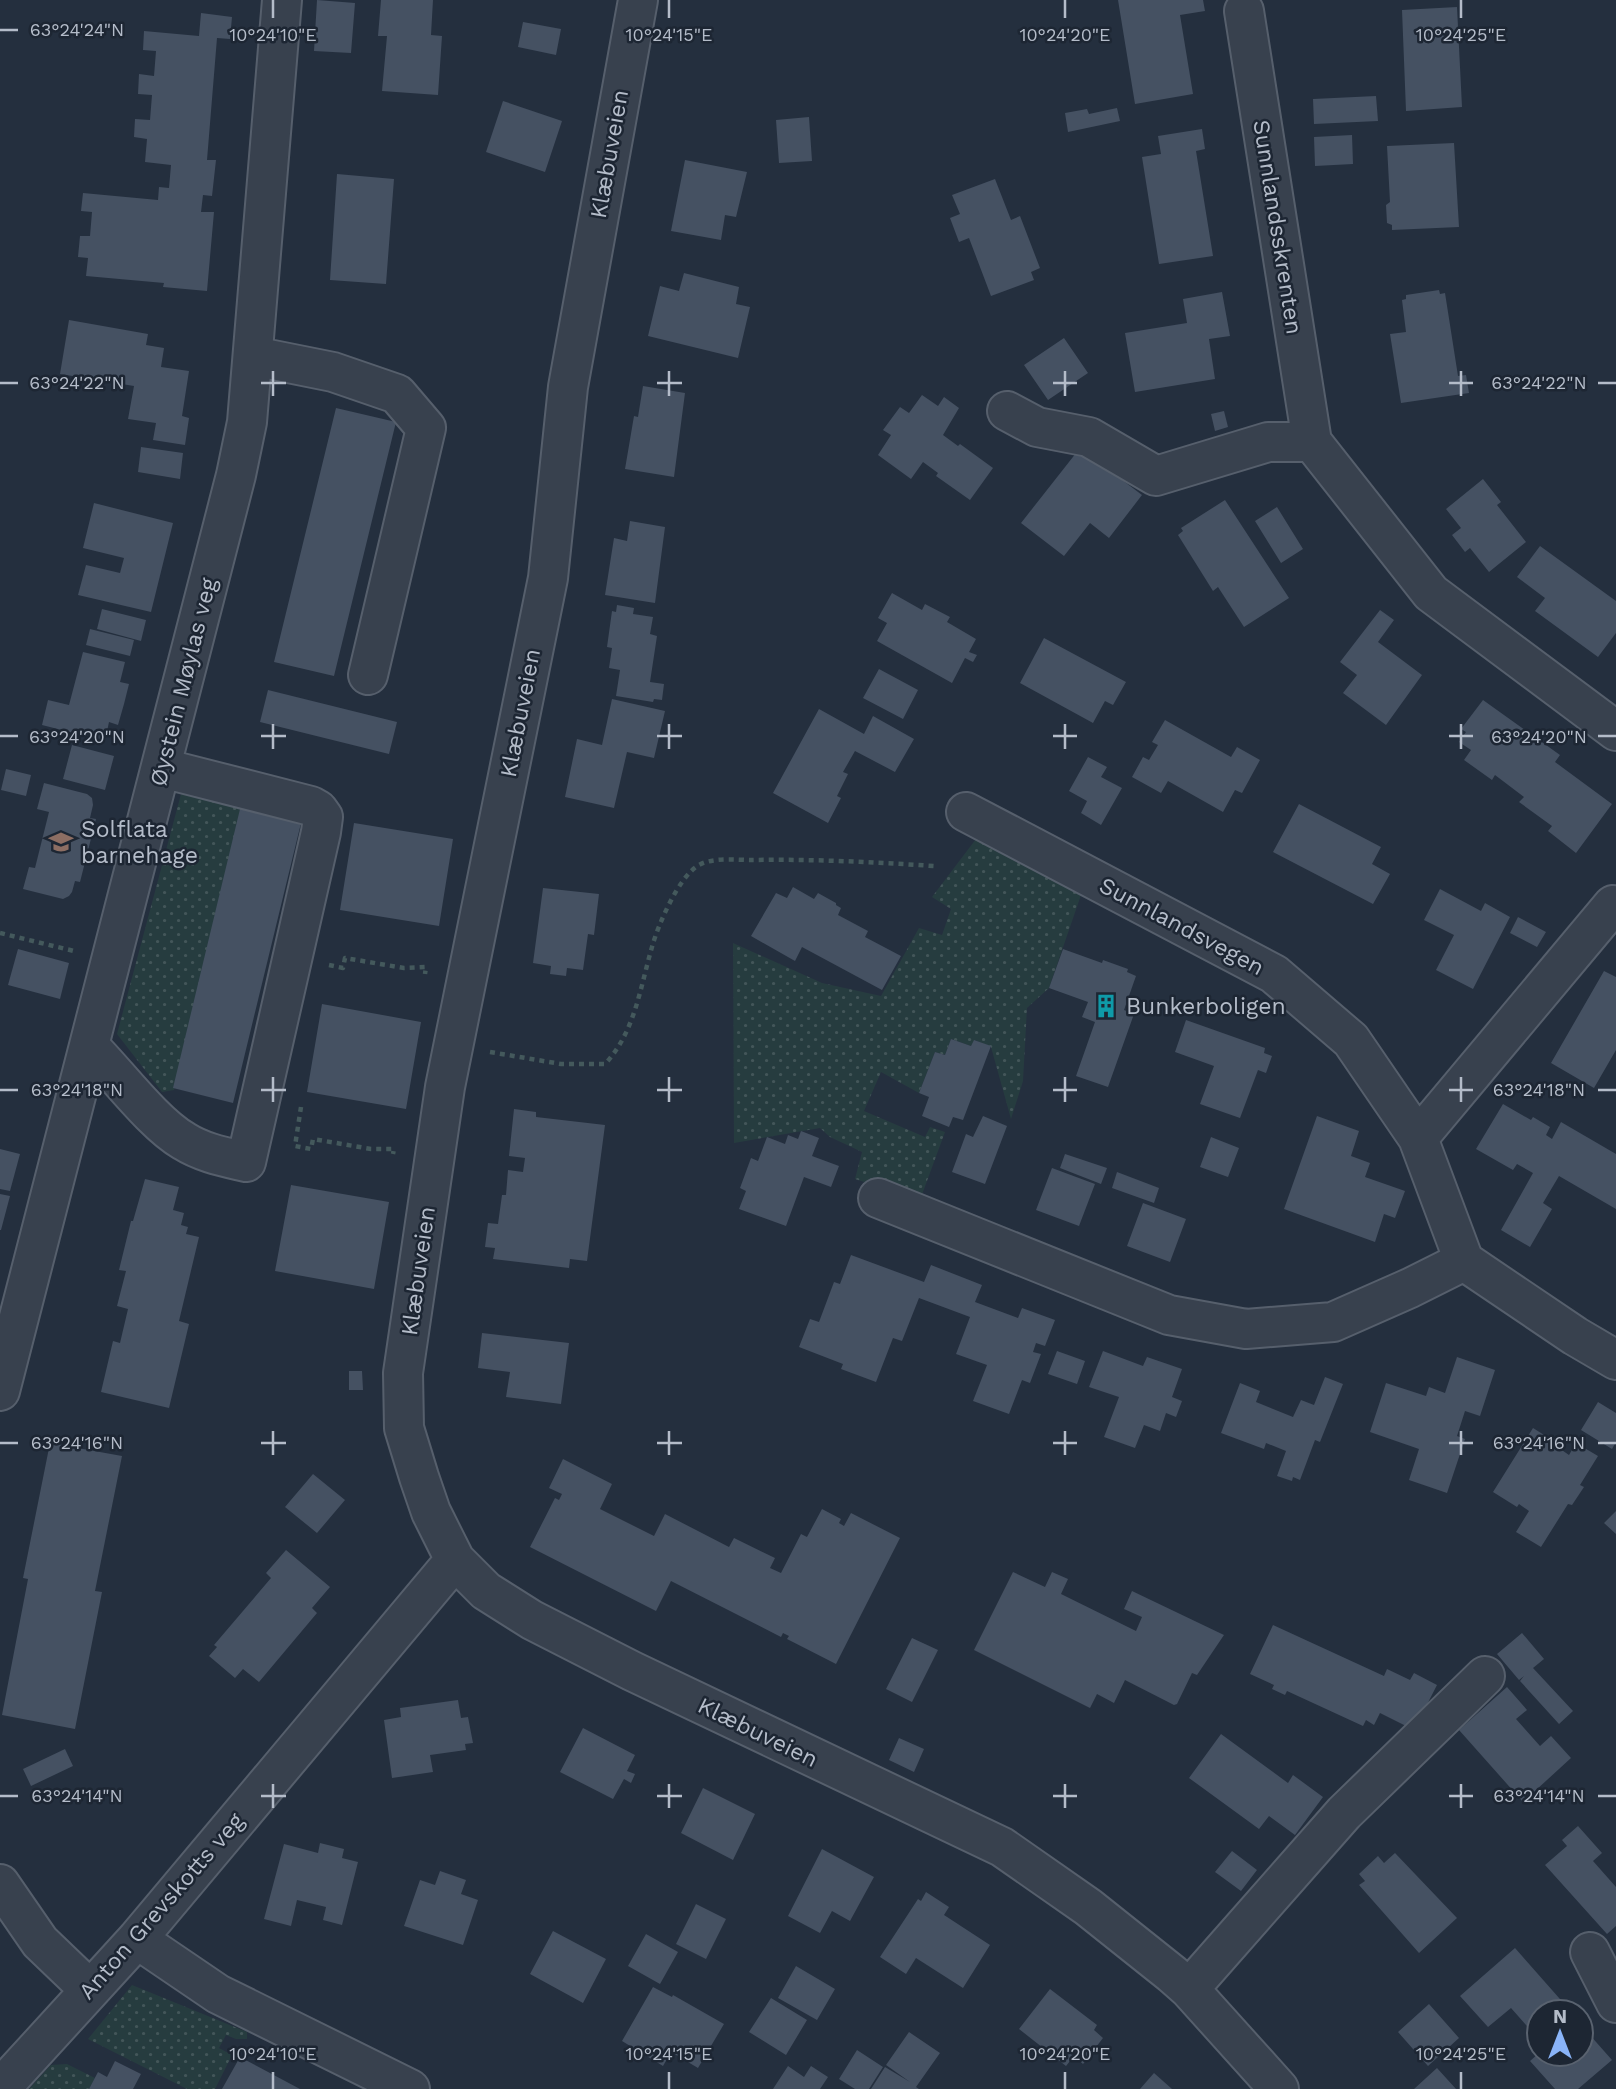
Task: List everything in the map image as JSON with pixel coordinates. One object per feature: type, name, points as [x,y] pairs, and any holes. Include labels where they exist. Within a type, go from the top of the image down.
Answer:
[{"type":"street","name":"Øystein Møylas veg","points":[[0,1391],[162,768],[247,422],[282,0]]},
{"type":"street","name":"Klæbuveien","points":[[638,0],[568,387],[548,578],[444,1087],[403,1373],[404,1428],[431,1512],[455,1560],[486,1591],[532,1620],[791,1748],[1002,1847],[1088,1907],[1189,1989],[1279,2089]]},
{"type":"street","name":"Sunnlandsskrenten","points":[[1244,11],[1312,442],[1431,593],[1616,731]]},
{"type":"street","points":[[253,356],[333,372],[397,394],[426,429],[368,674]]},
{"type":"street","points":[[1007,411],[1037,427],[1089,437],[1156,475],[1268,442],[1312,442]]},
{"type":"street","points":[[90,1047],[150,1111],[182,1140],[213,1154],[246,1161],[323,817],[311,806],[162,768]]},
{"type":"street","name":"Sunnlandsvegen","points":[[966,813],[1274,974],[1351,1040],[1418,1138],[1464,1261]]},
{"type":"street","points":[[1418,1138],[1613,905]]},
{"type":"street","points":[[878,1198],[1169,1315],[1246,1329],[1333,1322],[1464,1261],[1575,1336],[1616,1360]]},
{"type":"street","name":"Anton Grevskotts veg","points":[[1,2089],[137,1939],[455,1560]]},
{"type":"street","points":[[1189,1989],[1344,1812],[1485,1676]]},
{"type":"street","points":[[0,1884],[40,1942],[89,1989]]},
{"type":"street","points":[[137,1939],[218,1994],[410,2089]]},
{"type":"street","points":[[1591,1952],[1616,2003]]},
{"type":"path","points":[[453,1045],[561,1064],[605,1064],[618,1050],[628,1032],[657,927],[687,876],[700,864],[720,860],[835,859],[934,866]]},
{"type":"path","points":[[0,933],[113,960]]},
{"type":"path","points":[[326,964],[343,968],[345,958],[404,968],[426,967]]},
{"type":"path","points":[[302,1104],[295,1146],[311,1149],[313,1139],[371,1149],[394,1149]]},
{"type":"green space","points":[[181,794],[241,808],[174,1090],[162,1092],[117,1034]]},
{"type":"green space","points":[[976,839],[1081,895],[1049,988],[1027,1008],[1023,1081],[1011,1119],[991,1047],[975,1040],[971,1046],[951,1039],[945,1055],[935,1052],[919,1093],[881,1072],[864,1111],[925,1137],[930,1127],[945,1132],[920,1200],[855,1179],[862,1152],[830,1137],[820,1128],[734,1143],[733,943],[822,983],[881,996],[919,928],[942,935],[951,909],[932,897]]},
{"type":"green space","points":[[132,1985],[247,2032],[247,2039],[226,2035],[219,2048],[232,2055],[215,2089],[187,2089],[88,2039]]},
{"type":"green space","points":[[67,2064],[95,2078],[89,2089],[29,2089],[51,2065]]},
{"type":"building","points":[[317,0],[355,3],[351,53],[314,51]]},
{"type":"building","points":[[381,0],[433,0],[431,35],[442,36],[438,95],[382,91],[387,36],[378,36]]},
{"type":"building","points":[[1118,0],[1203,0],[1205,11],[1180,15],[1193,94],[1135,104]]},
{"type":"building","points":[[1457,7],[1462,107],[1406,111],[1402,10]]},
{"type":"building","points":[[201,13],[232,17],[230,39],[217,38],[207,160],[216,160],[212,196],[203,195],[201,212],[214,212],[207,291],[163,287],[164,283],[86,276],[88,258],[78,257],[80,236],[90,236],[92,212],[81,211],[83,193],[158,200],[159,187],[169,188],[171,165],[145,162],[147,139],[134,137],[135,119],[150,120],[152,95],[138,94],[139,74],[154,76],[156,51],[143,50],[144,31],[199,36]]},
{"type":"building","points":[[523,22],[561,29],[556,55],[518,47]]},
{"type":"building","points":[[1376,96],[1378,121],[1314,124],[1313,99]]},
{"type":"building","points":[[503,101],[562,121],[545,172],[486,152]]},
{"type":"building","points":[[1117,108],[1120,121],[1068,132],[1065,113],[1087,109],[1089,114]]},
{"type":"building","points":[[809,117],[812,161],[779,163],[776,120]]},
{"type":"building","points":[[1202,129],[1205,149],[1196,151],[1213,256],[1159,264],[1142,157],[1161,154],[1158,136]]},
{"type":"building","points":[[1352,135],[1353,164],[1315,166],[1314,137]]},
{"type":"building","points":[[1454,143],[1459,227],[1392,230],[1392,225],[1387,223],[1386,205],[1390,202],[1387,146]]},
{"type":"building","points":[[685,160],[747,172],[736,217],[725,215],[721,240],[671,231]]},
{"type":"building","points":[[337,174],[394,179],[386,284],[330,280]]},
{"type":"building","points":[[995,179],[1011,220],[1020,216],[1040,268],[1031,272],[1034,280],[991,296],[969,238],[959,242],[950,218],[960,214],[952,195]]},
{"type":"building","points":[[684,273],[739,287],[736,304],[750,307],[738,358],[648,336],[660,286],[679,291]]},
{"type":"building","points":[[1439,290],[1440,294],[1445,293],[1458,376],[1466,375],[1469,393],[1401,403],[1390,334],[1406,332],[1402,300],[1406,299],[1406,295]]},
{"type":"building","points":[[1222,292],[1230,336],[1209,339],[1215,379],[1135,392],[1125,333],[1187,323],[1183,299]]},
{"type":"building","points":[[69,320],[148,334],[146,345],[164,348],[161,367],[189,371],[182,416],[189,418],[185,445],[153,440],[156,423],[128,419],[134,386],[60,374]]},
{"type":"building","points":[[1064,338],[1088,373],[1048,400],[1024,365]]},
{"type":"building","points":[[643,386],[685,393],[674,477],[625,469],[634,416],[638,417]]},
{"type":"building","points":[[922,395],[938,406],[944,397],[959,408],[943,435],[993,468],[970,500],[936,476],[938,473],[923,462],[911,479],[878,455],[891,435],[883,430],[900,407],[909,413]]},
{"type":"building","points":[[336,408],[396,422],[334,676],[274,662]]},
{"type":"building","points":[[1224,411],[1228,427],[1215,431],[1211,414]]},
{"type":"building","points":[[141,447],[183,453],[180,479],[138,472]]},
{"type":"building","points":[[1080,448],[1142,495],[1109,538],[1090,523],[1064,556],[1021,523]]},
{"type":"building","points":[[1483,479],[1501,502],[1497,505],[1526,542],[1489,572],[1470,548],[1465,552],[1452,535],[1461,528],[1446,509]]},
{"type":"building","points":[[1225,500],[1289,598],[1244,627],[1218,587],[1213,591],[1178,535],[1183,531],[1181,528]]},
{"type":"building","points":[[94,503],[173,523],[151,612],[78,595],[86,565],[120,573],[124,558],[83,548]]},
{"type":"building","points":[[1277,507],[1303,549],[1281,563],[1255,521]]},
{"type":"building","points":[[630,521],[665,527],[655,603],[605,595],[614,538],[627,541]]},
{"type":"building","points":[[1540,546],[1616,601],[1616,633],[1598,657],[1535,611],[1545,598],[1517,577]]},
{"type":"building","points":[[892,593],[922,610],[925,604],[950,617],[947,622],[976,639],[969,652],[977,655],[973,662],[965,658],[952,683],[877,641],[887,623],[878,618]]},
{"type":"building","points":[[617,605],[634,608],[633,614],[653,617],[650,634],[657,636],[650,682],[664,684],[662,700],[654,699],[653,702],[616,696],[620,670],[609,668],[612,648],[607,647],[612,611],[616,612]]},
{"type":"building","points":[[102,609],[146,620],[141,641],[97,629]]},
{"type":"building","points":[[1380,610],[1394,620],[1378,642],[1422,675],[1386,725],[1343,693],[1357,675],[1340,662]]},
{"type":"building","points":[[90,629],[134,640],[130,656],[86,645]]},
{"type":"building","points":[[1044,638],[1126,682],[1113,705],[1105,701],[1093,723],[1020,683]]},
{"type":"building","points":[[83,652],[125,662],[120,682],[129,684],[124,704],[118,725],[109,722],[105,741],[42,725],[48,700],[69,705]]},
{"type":"building","points":[[879,669],[918,690],[903,719],[863,698]]},
{"type":"building","points":[[268,690],[397,722],[389,754],[260,722]]},
{"type":"building","points":[[612,699],[665,711],[654,758],[627,752],[614,808],[565,797],[577,739],[602,745]]},
{"type":"building","points":[[1483,700],[1560,755],[1555,762],[1612,804],[1576,853],[1548,831],[1552,826],[1519,802],[1524,797],[1495,775],[1492,780],[1464,760],[1471,750],[1459,742],[1466,732],[1461,729]]},
{"type":"building","points":[[819,709],[864,734],[873,716],[914,739],[895,772],[855,751],[843,772],[848,774],[837,796],[841,798],[828,823],[773,793]]},
{"type":"building","points":[[1165,720],[1231,757],[1237,747],[1260,760],[1242,793],[1235,790],[1223,812],[1168,781],[1161,793],[1132,777],[1143,757],[1149,760],[1158,745],[1152,742]]},
{"type":"building","points":[[72,745],[114,756],[105,790],[63,779]]},
{"type":"building","points":[[1088,757],[1107,767],[1101,777],[1122,788],[1101,825],[1081,813],[1087,801],[1069,791]]},
{"type":"building","points":[[6,769],[31,775],[26,796],[1,790]]},
{"type":"building","points":[[44,783],[87,794],[92,798],[93,805],[90,818],[96,819],[80,882],[75,881],[72,892],[63,899],[23,889],[29,867],[35,868],[49,812],[37,809]]},
{"type":"building","points":[[1299,804],[1381,847],[1372,864],[1390,874],[1373,904],[1273,852]]},
{"type":"building","points":[[240,809],[301,823],[233,1103],[173,1088]]},
{"type":"building","points":[[354,823],[453,839],[439,926],[340,910]]},
{"type":"building","points":[[793,887],[814,899],[818,893],[836,903],[841,908],[838,915],[868,931],[865,937],[901,956],[882,990],[802,947],[795,961],[751,936],[776,893],[787,898]]},
{"type":"building","points":[[543,888],[599,894],[594,935],[588,934],[583,970],[567,968],[566,976],[550,974],[551,966],[533,963]]},
{"type":"building","points":[[1440,889],[1481,911],[1485,903],[1510,917],[1473,989],[1436,970],[1454,935],[1424,920]]},
{"type":"building","points":[[1518,917],[1546,932],[1537,947],[1510,933]]},
{"type":"building","points":[[18,949],[69,963],[60,999],[8,985]]},
{"type":"building","name":"Bunkerboligen","points":[[1063,949],[1128,969],[1127,972],[1136,976],[1124,1010],[1134,1014],[1108,1087],[1076,1076],[1095,1022],[1082,1017],[1088,1002],[1049,988]]},
{"type":"building","points":[[1604,971],[1616,977],[1616,1050],[1594,1088],[1551,1063]]},
{"type":"building","points":[[322,1004],[421,1022],[406,1109],[307,1092]]},
{"type":"building","points":[[1186,1020],[1265,1048],[1264,1053],[1272,1056],[1266,1073],[1258,1070],[1240,1118],[1200,1104],[1214,1066],[1175,1052]]},
{"type":"building","points":[[951,1039],[971,1046],[974,1040],[991,1046],[963,1120],[953,1117],[949,1127],[922,1116],[929,1097],[919,1093],[935,1052],[945,1055]]},
{"type":"building","points":[[1503,1104],[1550,1127],[1546,1135],[1552,1139],[1561,1122],[1616,1154],[1616,1209],[1559,1176],[1543,1203],[1552,1209],[1530,1247],[1501,1230],[1533,1173],[1517,1164],[1513,1170],[1476,1149]]},
{"type":"building","points":[[514,1109],[536,1112],[536,1117],[605,1125],[587,1261],[570,1259],[569,1268],[493,1259],[495,1248],[485,1247],[488,1223],[498,1224],[502,1195],[506,1195],[508,1170],[523,1172],[525,1158],[509,1156]]},
{"type":"building","points":[[983,1116],[1007,1126],[985,1184],[952,1172],[966,1134],[973,1137]]},
{"type":"building","points":[[1317,1116],[1359,1131],[1351,1156],[1370,1163],[1365,1177],[1405,1191],[1395,1218],[1384,1214],[1375,1242],[1284,1209]]},
{"type":"building","points":[[801,1131],[819,1138],[812,1156],[839,1166],[831,1187],[804,1177],[786,1226],[739,1209],[746,1191],[740,1188],[751,1158],[758,1161],[767,1137],[785,1144],[788,1135],[798,1139]]},
{"type":"building","points":[[1211,1137],[1239,1148],[1228,1177],[1200,1167]]},
{"type":"building","points":[[0,1149],[20,1154],[10,1191],[0,1189]]},
{"type":"building","points":[[1065,1154],[1107,1168],[1101,1184],[1060,1168]]},
{"type":"building","points":[[1052,1168],[1095,1184],[1079,1226],[1036,1210]]},
{"type":"building","points":[[1117,1172],[1159,1188],[1154,1203],[1112,1188]]},
{"type":"building","points":[[145,1179],[179,1187],[173,1210],[184,1213],[181,1225],[188,1227],[186,1234],[199,1237],[179,1321],[189,1324],[169,1408],[101,1392],[113,1341],[120,1343],[128,1309],[117,1306],[126,1271],[119,1270]]},
{"type":"building","points":[[291,1185],[389,1202],[374,1289],[275,1271]]},
{"type":"building","points":[[0,1194],[10,1196],[1,1230],[0,1230]]},
{"type":"building","points":[[1143,1203],[1186,1219],[1170,1262],[1127,1246]]},
{"type":"building","points":[[851,1255],[924,1282],[931,1265],[982,1285],[975,1302],[1018,1318],[1022,1308],[1055,1320],[1045,1346],[1036,1343],[1033,1352],[1041,1354],[1030,1383],[1022,1380],[1009,1414],[973,1401],[987,1365],[956,1354],[970,1317],[919,1298],[902,1341],[893,1338],[876,1382],[841,1369],[843,1364],[799,1347],[810,1319],[819,1322],[834,1282],[840,1284]]},
{"type":"building","points":[[482,1333],[569,1343],[561,1404],[506,1397],[510,1372],[478,1368]]},
{"type":"building","points":[[1057,1351],[1085,1361],[1077,1384],[1048,1374]]},
{"type":"building","points":[[1103,1351],[1143,1366],[1147,1357],[1182,1369],[1172,1397],[1182,1401],[1176,1417],[1166,1413],[1160,1431],[1144,1425],[1135,1448],[1104,1437],[1119,1397],[1089,1387]]},
{"type":"building","points":[[1457,1357],[1495,1370],[1480,1416],[1465,1411],[1457,1436],[1465,1439],[1447,1493],[1409,1480],[1419,1449],[1370,1432],[1386,1383],[1426,1396],[1429,1387],[1445,1393]]},
{"type":"building","points":[[349,1371],[362,1371],[363,1390],[349,1390]]},
{"type":"building","points":[[1325,1377],[1343,1384],[1320,1442],[1315,1440],[1300,1480],[1293,1477],[1292,1481],[1277,1476],[1286,1451],[1266,1443],[1264,1449],[1221,1433],[1240,1383],[1260,1391],[1256,1402],[1293,1417],[1301,1400],[1314,1405]]},
{"type":"building","points":[[1598,1402],[1616,1413],[1616,1442],[1612,1449],[1581,1430]]},
{"type":"building","points":[[1533,1428],[1557,1443],[1556,1446],[1569,1455],[1576,1443],[1598,1456],[1580,1485],[1584,1487],[1572,1505],[1568,1504],[1541,1547],[1516,1532],[1529,1511],[1493,1492]]},
{"type":"building","points":[[50,1443],[122,1456],[95,1591],[102,1592],[75,1729],[2,1715],[28,1579],[23,1578]]},
{"type":"building","points":[[563,1459],[612,1484],[600,1509],[654,1536],[665,1514],[729,1547],[734,1538],[775,1558],[770,1568],[781,1573],[801,1534],[807,1537],[822,1509],[841,1519],[839,1523],[844,1526],[851,1513],[900,1538],[836,1664],[787,1639],[789,1636],[783,1633],[781,1637],[671,1581],[656,1611],[530,1547],[555,1498],[559,1500],[562,1494],[549,1488]]},
{"type":"building","points":[[313,1474],[345,1500],[317,1533],[285,1507]]},
{"type":"building","points":[[1616,1511],[1616,1534],[1604,1523]]},
{"type":"building","points":[[286,1550],[330,1587],[312,1608],[317,1613],[259,1682],[243,1669],[235,1678],[209,1656],[217,1647],[214,1645],[271,1578],[266,1573]]},
{"type":"building","points":[[1013,1572],[1045,1587],[1052,1572],[1068,1579],[1061,1594],[1136,1631],[1142,1617],[1124,1609],[1132,1591],[1224,1635],[1197,1675],[1192,1673],[1177,1704],[1174,1705],[1125,1680],[1114,1703],[1097,1694],[1090,1708],[974,1650]]},
{"type":"building","points":[[1273,1625],[1384,1676],[1387,1669],[1410,1680],[1414,1673],[1437,1685],[1414,1730],[1380,1713],[1374,1725],[1366,1720],[1363,1726],[1287,1691],[1285,1695],[1272,1689],[1274,1685],[1250,1674]]},
{"type":"building","points":[[1522,1633],[1544,1659],[1533,1668],[1573,1711],[1559,1724],[1520,1681],[1524,1676],[1519,1680],[1497,1654]]},
{"type":"building","points":[[912,1638],[938,1650],[912,1702],[886,1689]]},
{"type":"building","points":[[1507,1687],[1527,1710],[1516,1719],[1540,1746],[1551,1736],[1571,1758],[1523,1802],[1459,1730]]},
{"type":"building","points":[[458,1700],[461,1718],[468,1717],[473,1743],[465,1744],[466,1750],[430,1755],[433,1772],[392,1778],[384,1720],[401,1717],[400,1708]]},
{"type":"building","points":[[583,1728],[635,1755],[627,1771],[635,1774],[631,1783],[624,1779],[613,1799],[560,1772]]},
{"type":"building","points":[[1221,1734],[1288,1783],[1293,1775],[1323,1797],[1295,1835],[1269,1816],[1259,1829],[1189,1778]]},
{"type":"building","points":[[899,1738],[924,1749],[914,1772],[889,1760]]},
{"type":"building","points":[[65,1749],[73,1766],[31,1786],[23,1769]]},
{"type":"building","points":[[703,1788],[755,1814],[733,1860],[681,1833]]},
{"type":"building","points":[[1578,1826],[1602,1853],[1593,1861],[1616,1887],[1616,1926],[1607,1934],[1545,1865],[1567,1846],[1562,1840]]},
{"type":"building","points":[[320,1843],[344,1849],[342,1858],[358,1862],[342,1925],[323,1920],[326,1907],[297,1900],[291,1926],[264,1919],[284,1844],[318,1853]]},
{"type":"building","points":[[822,1849],[874,1877],[850,1921],[832,1911],[820,1933],[788,1916]]},
{"type":"building","points":[[1232,1851],[1257,1870],[1241,1891],[1215,1872]]},
{"type":"building","points":[[1395,1853],[1457,1918],[1419,1953],[1359,1885],[1365,1881],[1359,1874],[1378,1856],[1384,1863]]},
{"type":"building","points":[[440,1871],[466,1880],[461,1894],[478,1900],[463,1945],[404,1926],[420,1880],[435,1885]]},
{"type":"building","points":[[926,1892],[949,1907],[944,1915],[990,1945],[963,1988],[916,1958],[906,1974],[880,1957],[918,1899],[921,1901]]},
{"type":"building","points":[[696,1904],[726,1919],[706,1959],[676,1944]]},
{"type":"building","points":[[553,1931],[606,1959],[583,2003],[530,1974]]},
{"type":"building","points":[[646,1934],[678,1952],[660,1984],[628,1966]]},
{"type":"building","points":[[1515,1948],[1559,1998],[1525,1998],[1525,2024],[1511,2008],[1488,2027],[1460,1996]]},
{"type":"building","points":[[796,1966],[835,1989],[817,2020],[778,1998]]},
{"type":"building","points":[[653,1987],[672,1997],[673,1995],[724,2024],[698,2068],[671,2052],[663,2066],[622,2041]]},
{"type":"building","points":[[1050,1989],[1097,2025],[1094,2030],[1103,2038],[1083,2064],[1074,2056],[1066,2066],[1019,2029]]},
{"type":"building","points":[[771,1998],[807,2020],[786,2055],[749,2032]]},
{"type":"building","points":[[1429,2004],[1459,2038],[1428,2066],[1398,2032]]},
{"type":"building","points":[[909,2032],[940,2053],[916,2087],[919,2089],[871,2089],[885,2067],[910,2082],[886,2065]]},
{"type":"building","points":[[1595,2041],[1612,2060],[1578,2089],[1555,2089],[1536,2068],[1595,2068]]},
{"type":"building","points":[[857,2050],[883,2067],[869,2089],[855,2089],[839,2079]]},
{"type":"building","points":[[240,2057],[300,2089],[222,2089]]},
{"type":"building","points":[[115,2061],[141,2074],[133,2089],[89,2089],[98,2072],[107,2077]]},
{"type":"building","points":[[788,2066],[804,2077],[811,2066],[828,2077],[820,2089],[773,2089]]},
{"type":"building","points":[[1437,2068],[1456,2089],[1414,2089]]},
{"type":"building","points":[[1154,2073],[1172,2089],[1140,2089]]},
{"type":"place","name":"Solflata barnehage","points":[[61,842]]},
{"type":"place","name":"Bunkerboligen","points":[[1106,1006]]}]
